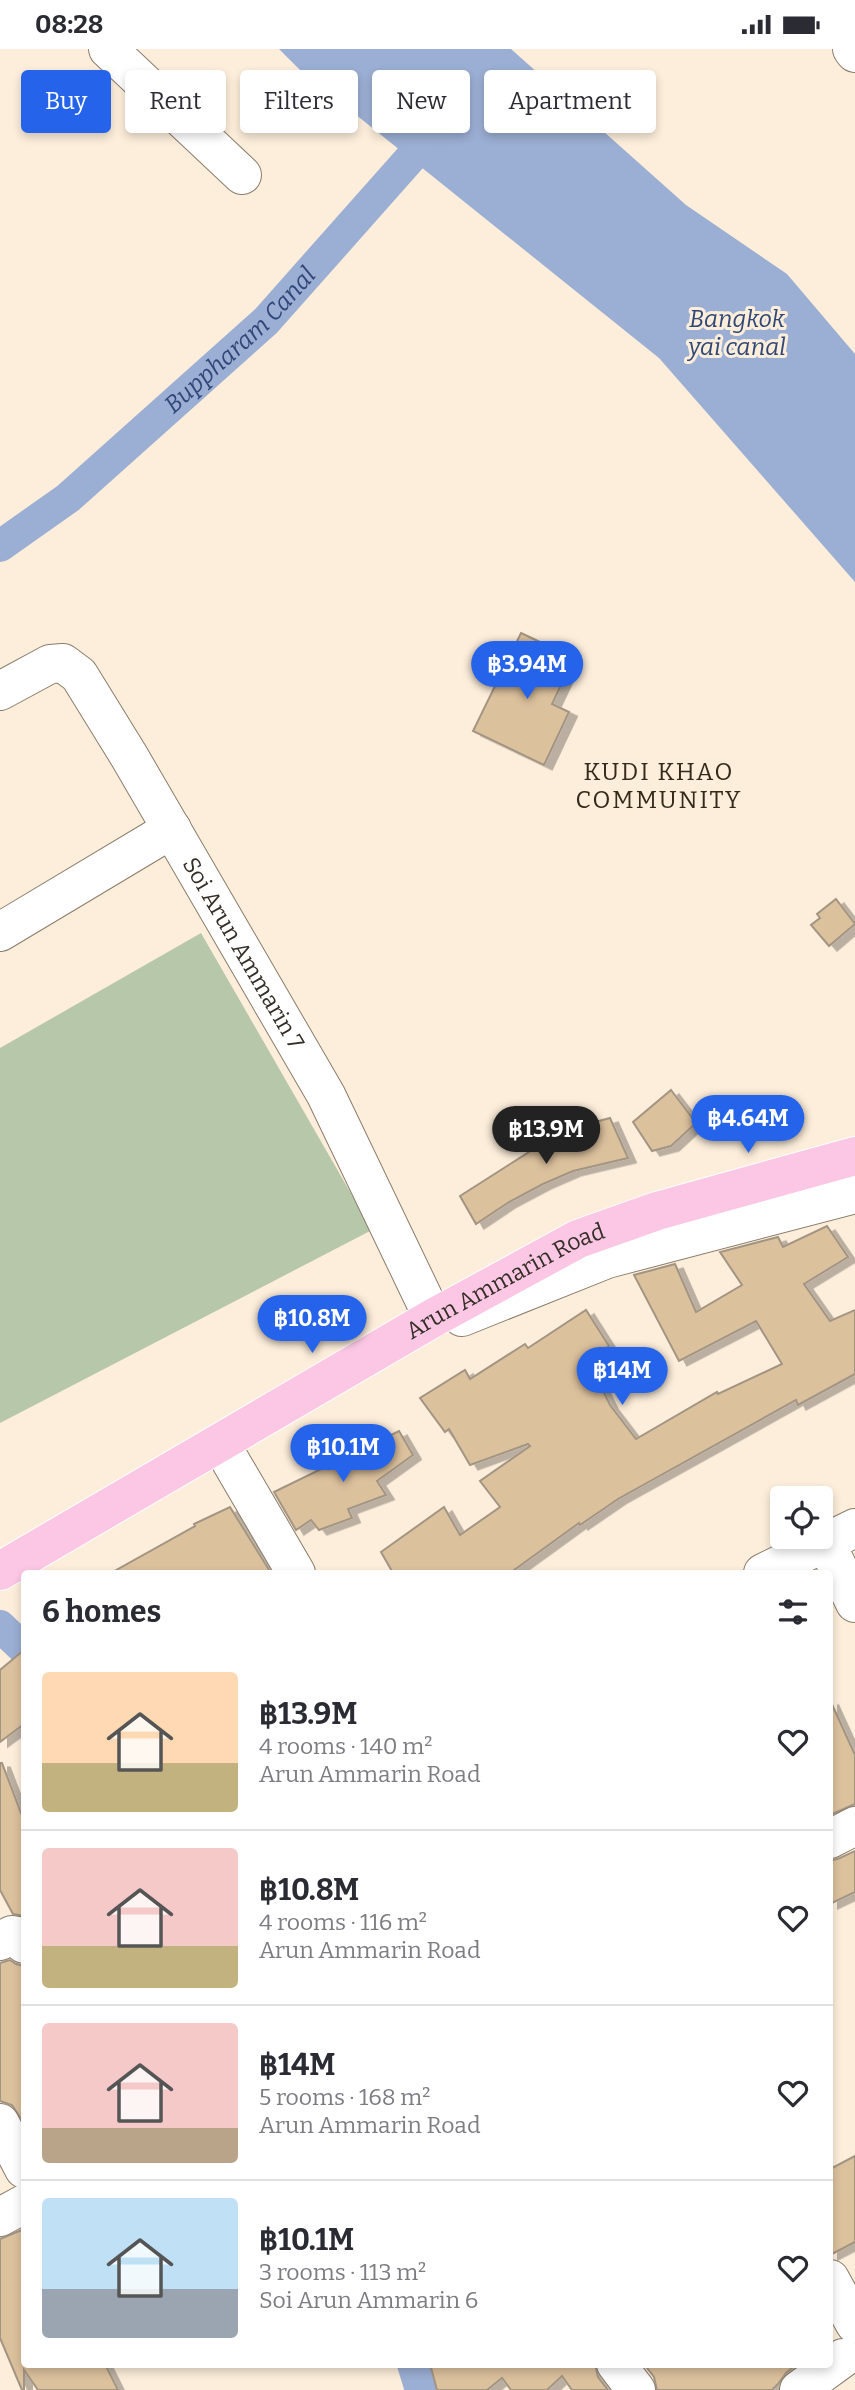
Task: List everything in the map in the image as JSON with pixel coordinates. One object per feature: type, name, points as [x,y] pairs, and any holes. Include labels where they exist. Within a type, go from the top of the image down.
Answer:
[{"type":"main road","name":"Arun Ammarin Road","points":[[0,1571],[433,1318],[578,1239],[657,1211],[855,1156]]},
{"type":"street","points":[[107,49],[242,175]]},
{"type":"street","name":"Soi Arun Ammarin 7","points":[[0,691],[50,664],[63,663],[79,675],[326,1094],[433,1318]]},
{"type":"street","points":[[0,932],[172,829]]},
{"type":"street","points":[[385,1347],[607,1259],[855,1195]]},
{"type":"street","points":[[220,1443],[294,1570]]},
{"type":"street","points":[[769,1570],[841,1535],[855,1603]]},
{"type":"street","points":[[833,1837],[855,1826]]},
{"type":"street","points":[[0,1941],[12,1935],[18,1935],[21,1940]]},
{"type":"street","points":[[0,2123],[21,2163]]},
{"type":"street","points":[[0,2217],[21,2206]]},
{"type":"street","points":[[833,2290],[849,2341],[833,2357]]},
{"type":"street","points":[[619,2368],[636,2390]]},
{"type":"street","points":[[799,2390],[821,2368]]},
{"type":"green space","points":[[201,933],[372,1230],[0,1423],[0,1048]]},
{"type":"water","name":"Bangkok yai canal","points":[[279,49],[511,49],[535,70],[484,70],[484,133],[605,133],[686,205],[787,274],[855,354],[855,582],[659,358],[379,133],[470,133],[470,70],[372,70],[372,128],[358,116],[358,70],[299,69]]},
{"type":"building","points":[[521,633],[574,658],[552,704],[569,712],[544,765],[473,731]]},
{"type":"building","points":[[836,899],[855,924],[829,946],[811,925],[820,918],[817,914]]},
{"type":"building","points":[[671,1090],[696,1123],[671,1146],[652,1151],[633,1122]]},
{"type":"building","points":[[610,1118],[628,1158],[573,1171],[543,1184],[476,1224],[460,1196],[562,1131]]},
{"type":"building","points":[[827,1226],[848,1257],[804,1284],[830,1321],[855,1310],[855,1374],[798,1405],[796,1400],[618,1499],[580,1525],[579,1523],[514,1570],[391,1570],[381,1552],[444,1507],[460,1535],[500,1507],[480,1481],[530,1446],[528,1444],[470,1465],[449,1429],[445,1432],[420,1398],[465,1370],[470,1379],[525,1344],[528,1348],[586,1310],[609,1346],[588,1360],[610,1405],[636,1439],[717,1392],[718,1394],[782,1364],[756,1321],[679,1361],[634,1275],[675,1264],[696,1312],[742,1285],[720,1252],[778,1237],[783,1247]]},
{"type":"building","points":[[399,1431],[413,1455],[377,1481],[386,1495],[348,1509],[352,1518],[319,1530],[311,1520],[296,1530],[274,1492]]},
{"type":"building","points":[[230,1507],[269,1570],[116,1570],[195,1526],[194,1524]]},
{"type":"building","points":[[21,1652],[21,1726],[0,1742],[0,1670]]},
{"type":"building","points":[[833,1707],[855,1755],[855,1804],[833,1814]]},
{"type":"building","points":[[2,1763],[21,1813],[21,1915],[13,1914],[0,1890]]},
{"type":"building","points":[[855,1851],[855,1892],[833,1903],[833,1860]]},
{"type":"building","points":[[10,1960],[21,1965],[21,2118],[12,2105],[0,2101],[0,1963]]},
{"type":"building","points":[[855,2156],[855,2242],[833,2253],[833,2167]]},
{"type":"building","points":[[21,2230],[21,2368],[107,2368],[118,2390],[38,2390],[24,2370],[22,2390],[0,2338],[0,2239]]},
{"type":"building","points":[[431,2368],[596,2368],[598,2377],[608,2390],[572,2390],[562,2376],[547,2390],[511,2390],[502,2378],[487,2390],[437,2390]]},
{"type":"building","points":[[647,2368],[792,2368],[772,2390],[657,2390],[654,2377]]},
{"type":"waterway","name":"Buppharam Canal","points":[[0,546],[68,498],[266,321],[433,133]]},
{"type":"waterway","points":[[0,1626],[21,1646]]},
{"type":"waterway","points":[[414,2368],[421,2390]]},
{"type":"district","name":"KUDI KHAO COMMUNITY","points":[[659,786]]}]
